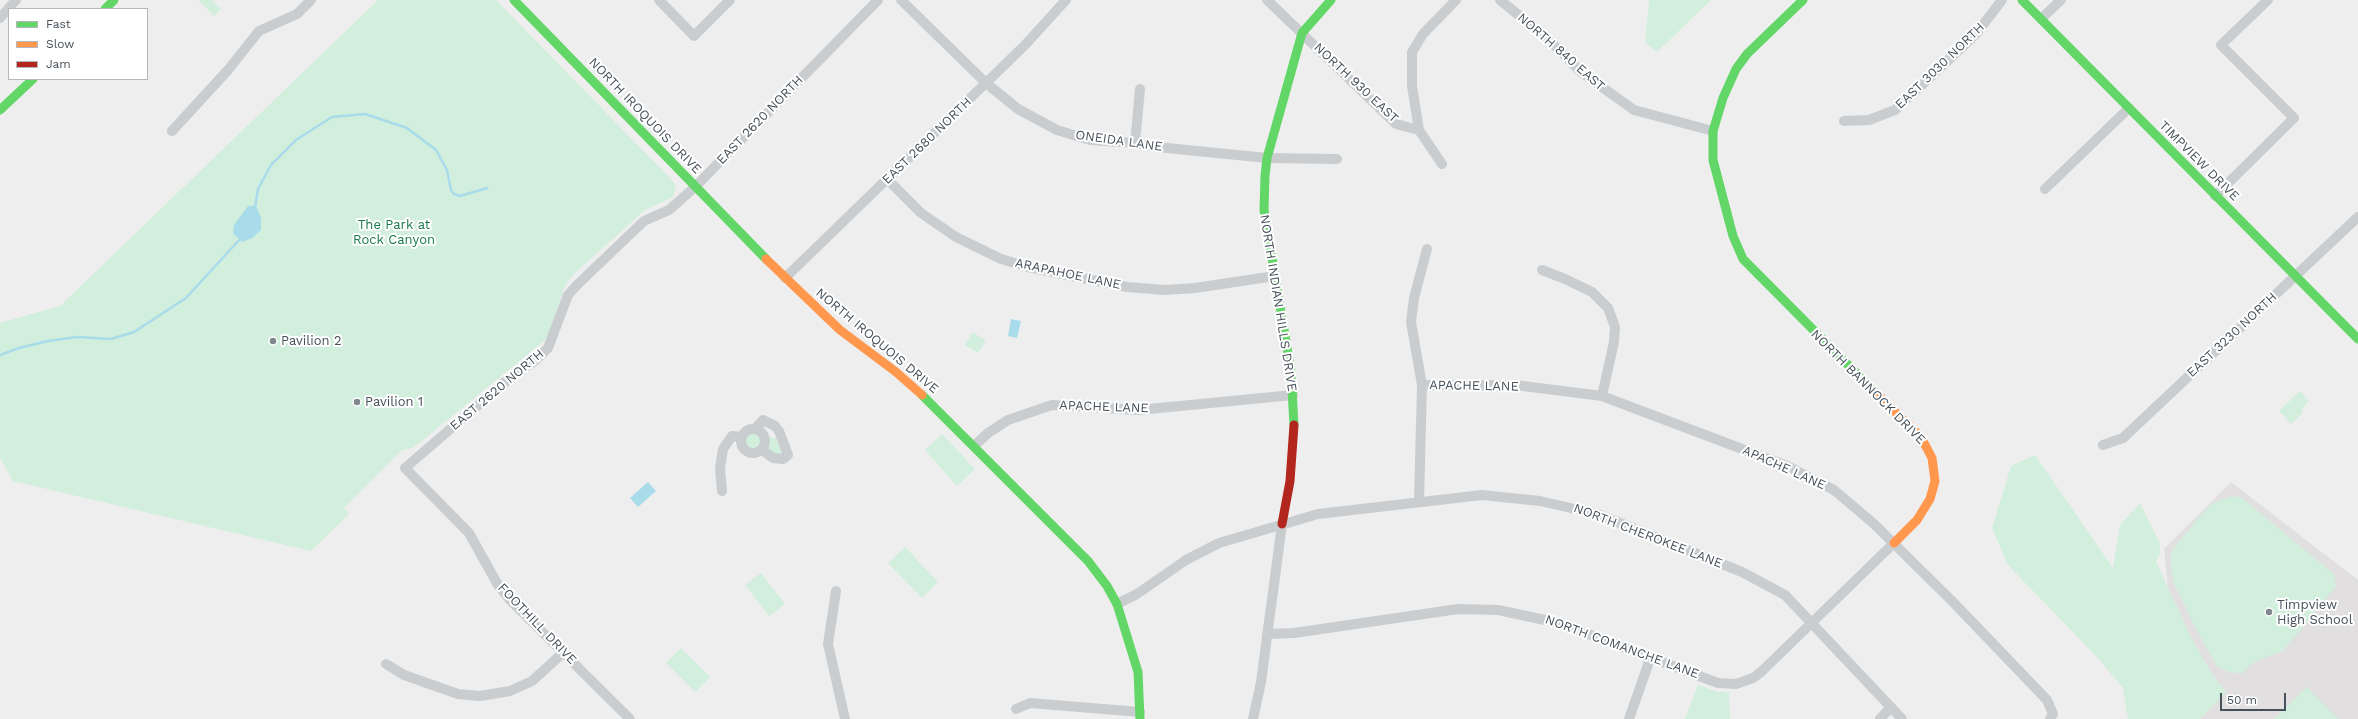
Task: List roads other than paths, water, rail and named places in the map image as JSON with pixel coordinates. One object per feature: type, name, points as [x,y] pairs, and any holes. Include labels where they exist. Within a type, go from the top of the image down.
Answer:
[{"type":"street","points":[[9,8],[16,0]]},
{"type":"street","points":[[106,8],[114,0]]},
{"type":"street","points":[[172,131],[228,70],[259,31],[298,14],[311,0]]},
{"type":"street","name":"NORTH IROQUOIS DRIVE","points":[[514,0],[785,278],[840,330],[896,372],[921,394],[1088,562],[1107,586],[1117,604],[1129,638],[1138,672],[1140,715]]},
{"type":"street","points":[[659,0],[694,36],[730,0]]},
{"type":"street","name":"EAST 2620 NORTH","points":[[405,468],[511,377],[536,360],[548,348],[568,295],[577,285],[644,221],[669,210],[695,187],[878,0]]},
{"type":"street","name":"ONEIDA LANE","points":[[901,0],[986,83],[1018,109],[1057,130],[1090,140],[1135,143],[1157,148],[1267,158],[1337,159]]},
{"type":"street","name":"EAST 2680 NORTH","points":[[785,278],[1025,45],[1066,0]]},
{"type":"street","name":"NORTH 930 EAST","points":[[1267,0],[1396,124],[1419,130]]},
{"type":"street","points":[[1302,33],[1331,0]]},
{"type":"street","points":[[1442,164],[1419,130],[1412,86],[1412,52],[1422,34],[1456,0]]},
{"type":"street","name":"NORTH 840 EAST","points":[[1500,0],[1547,38],[1581,72],[1634,110],[1713,131]]},
{"type":"street","name":"NORTH BANNOCK DRIVE","points":[[1803,0],[1746,54],[1736,69],[1723,98],[1713,131],[1713,160],[1733,236],[1744,259],[1812,331],[1921,437],[1932,458],[1935,481],[1930,499],[1917,520],[1810,623]]},
{"type":"street","name":"EAST 3030 NORTH","points":[[1844,121],[1869,120],[1895,110],[1976,34],[2002,0]]},
{"type":"street","name":"TIMPVIEW DRIVE","points":[[2022,0],[2358,339]]},
{"type":"street","points":[[2041,19],[2061,0]]},
{"type":"street","points":[[2215,196],[2294,118],[2221,45],[2268,0]]},
{"type":"street","points":[[0,18],[8,9]]},
{"type":"street","name":"NORTH INDIAN HILLS DRIVE","points":[[1253,719],[1261,682],[1282,524],[1290,481],[1294,425],[1291,372],[1264,210],[1267,158],[1302,33]]},
{"type":"street","points":[[0,110],[32,80]]},
{"type":"street","points":[[1135,143],[1140,89]]},
{"type":"street","points":[[2045,189],[2129,108]]},
{"type":"street","name":"ARAPAHOE LANE","points":[[887,179],[921,213],[956,237],[1001,259],[1028,268],[1127,287],[1165,290],[1196,288],[1275,276]]},
{"type":"street","name":"EAST 3230 NORTH","points":[[2103,445],[2122,438],[2358,218]]},
{"type":"street","points":[[1419,502],[1422,385],[1411,322],[1414,298],[1427,249]]},
{"type":"street","points":[[1542,270],[1566,278],[1592,292],[1604,302],[1611,313],[1615,327],[1614,342],[1602,396]]},
{"type":"street","name":"APACHE LANE","points":[[1422,385],[1515,385],[1602,396],[1786,466],[1834,490],[1852,504],[1894,543],[2047,700],[2053,714],[2050,719]]},
{"type":"street","name":"APACHE LANE","points":[[974,446],[988,432],[1008,420],[1052,405],[1139,410],[1293,395]]},
{"type":"street","points":[[763,420],[775,426],[779,430],[788,455],[783,459],[773,458],[762,450],[752,452],[744,450],[741,442],[742,437],[748,429],[756,428],[763,420]]},
{"type":"street","points":[[756,428],[763,435],[765,441],[762,450]]},
{"type":"street","points":[[722,491],[720,468],[723,449],[732,436],[742,437]]},
{"type":"street","name":"FOOTHILL DRIVE","points":[[405,468],[469,532],[498,585],[510,600],[630,719]]},
{"type":"street","name":"NORTH CHEROKEE LANE","points":[[1117,604],[1137,594],[1186,560],[1219,543],[1318,514],[1482,496],[1511,497],[1552,503],[1597,514],[1742,572],[1785,595],[1902,719]]},
{"type":"street","points":[[836,591],[828,644],[845,719]]},
{"type":"street","name":"NORTH COMANCHE LANE","points":[[1267,634],[1294,633],[1458,609],[1498,610],[1559,622],[1650,659],[1718,683],[1736,684],[1753,678],[1761,672],[1810,623]]},
{"type":"street","points":[[386,664],[404,675],[458,694],[480,696],[510,691],[532,681],[564,652]]},
{"type":"street","points":[[1629,719],[1650,659]]},
{"type":"street","points":[[1016,709],[1030,703],[1140,715]]},
{"type":"street","points":[[1880,719],[1891,707]]},
{"type":"water","points":[[248,206],[256,206],[261,218],[261,230],[252,238],[242,242],[233,233],[234,225]]},
{"type":"water","points":[[1011,319],[1021,321],[1017,338],[1008,336]]},
{"type":"water","points":[[648,482],[656,491],[638,507],[630,498]]},
{"type":"waterway","points":[[255,208],[258,189],[271,165],[296,140],[332,117],[365,114],[407,128],[436,150],[447,170],[451,190],[454,194],[460,196],[487,188]]},
{"type":"waterway","points":[[0,355],[19,348],[48,341],[77,337],[111,339],[134,332],[186,298],[241,238]]},
{"type":"place","name":"Pavilion 2","points":[[273,341]]},
{"type":"place","name":"Pavilion 1","points":[[357,402]]},
{"type":"place","name":"Timpview High School","points":[[2269,612]]},
{"type":"park label","name":"The Park at Rock Canyon","points":[[394,232]]}]
